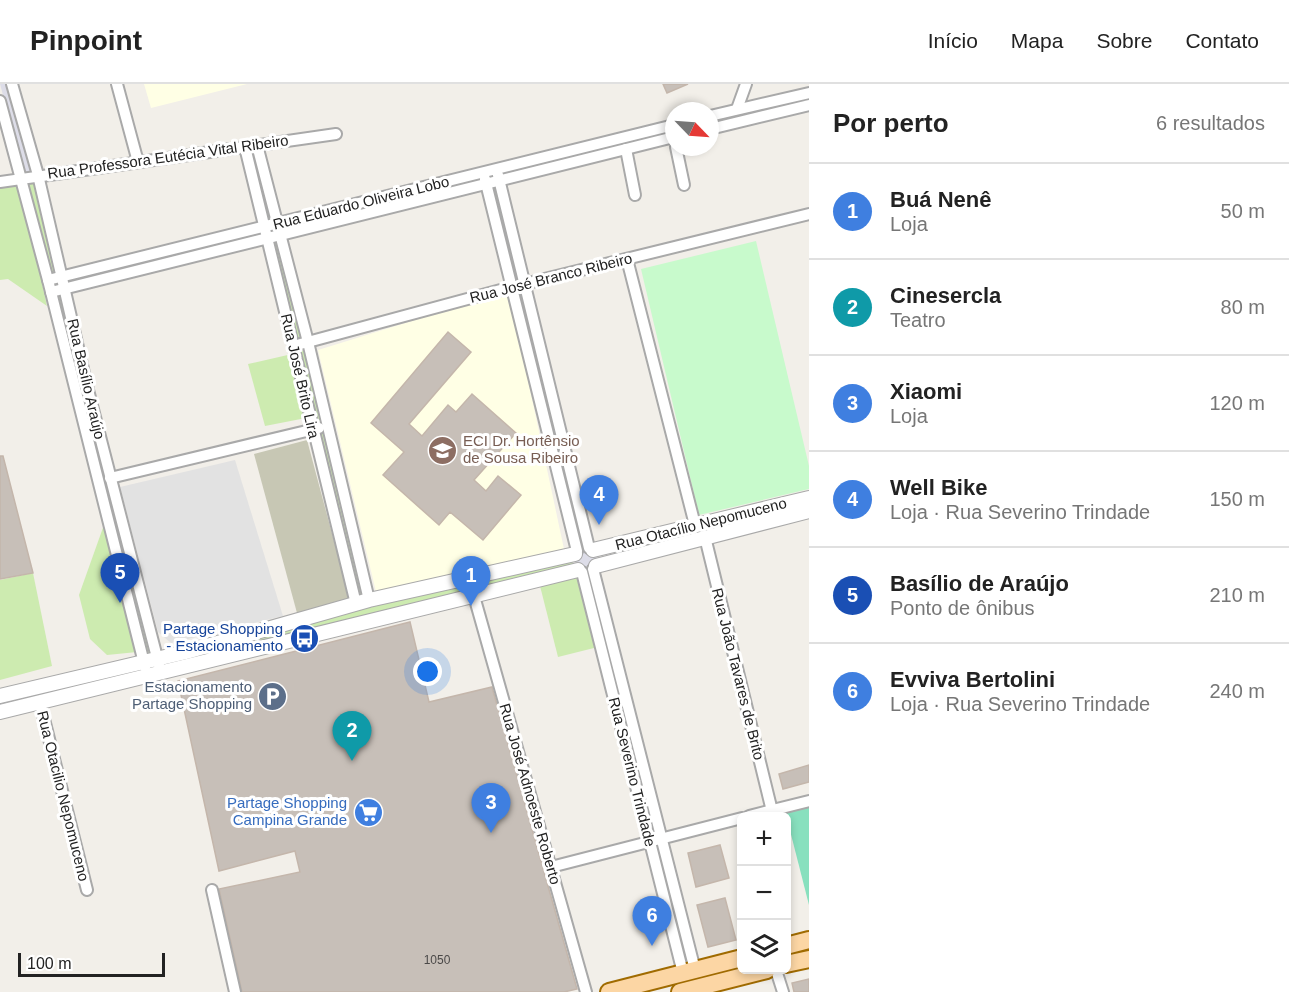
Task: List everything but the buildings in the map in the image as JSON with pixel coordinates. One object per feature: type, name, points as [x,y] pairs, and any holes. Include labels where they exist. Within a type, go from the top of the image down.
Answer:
[{"type":"main road","points":[[791,945],[809,940]]},
{"type":"main road","points":[[609,992],[737,959]]},
{"type":"main road","points":[[791,963],[809,959]]},
{"type":"main road","points":[[680,992],[748,974]]},
{"type":"street","name":"Rua Basílio Araújo","points":[[12,84],[38,175],[110,478],[157,658],[155,674]]},
{"type":"street","points":[[117,84],[138,162]]},
{"type":"street","points":[[738,109],[746,84]]},
{"type":"street","points":[[719,114],[809,93]]},
{"type":"street","name":"Rua Basílio Araújo","points":[[0,101],[22,178],[143,660],[155,674]]},
{"type":"street","points":[[719,127],[809,105]]},
{"type":"street","name":"Rua Eduardo Oliveira Lobo","points":[[51,292],[486,184],[498,176],[665,128]]},
{"type":"street","name":"Rua Professora Eutécia Vital Ribeiro","points":[[0,182],[336,134]]},
{"type":"street","name":"Rua Eduardo Oliveira Lobo","points":[[48,280],[484,173],[498,176],[665,140]]},
{"type":"street","name":"Rua José Brito Lira","points":[[257,145],[328,426],[363,602]]},
{"type":"street","name":"Rua José Brito Lira","points":[[245,147],[294,346],[312,430],[363,602]]},
{"type":"street","points":[[626,150],[635,195]]},
{"type":"street","points":[[678,156],[684,184]]},
{"type":"street","points":[[484,173],[583,551],[598,559],[587,569],[573,561],[583,551]]},
{"type":"street","points":[[498,176],[583,551]]},
{"type":"street","name":"Rua José Branco Ribeiro","points":[[294,346],[512,287],[809,214]]},
{"type":"street","points":[[627,259],[695,525]]},
{"type":"street","points":[[110,478],[328,426]]},
{"type":"street","name":"Rua Otacílio Nepomuceno","points":[[0,696],[157,658],[363,602],[695,525],[809,509]]},
{"type":"street","name":"Rua Otacílio Nepomuceno","points":[[0,712],[587,569],[809,509]]},
{"type":"street","name":"Rua João Tavares de Brito","points":[[705,537],[772,811]]},
{"type":"street","name":"Rua Severino Trindade","points":[[587,569],[662,838],[675,891],[689,971]]},
{"type":"street","name":"Rua Severino Trindade","points":[[587,569],[649,843],[663,895],[689,971]]},
{"type":"street","name":"Rua José Adnoeste Roberto","points":[[474,596],[586,992]]},
{"type":"street","name":"Rua Otacilio Nepomuceno","points":[[40,703],[87,890]]},
{"type":"street","points":[[767,812],[809,801]]},
{"type":"street","points":[[551,867],[737,819]]},
{"type":"street","points":[[212,890],[235,992]]},
{"type":"street","points":[[663,895],[675,891]]},
{"type":"street","points":[[778,974],[783,992]]},
{"type":"shaded area","points":[[0,84],[8,84],[33,174],[25,176]]},
{"type":"shaded area","points":[[144,84],[247,84],[151,108]]},
{"type":"shaded area","name":"ECI Dr. Hortênsio de Sousa Ribeiro","points":[[509,291],[564,549],[377,596],[318,350]]},
{"type":"shaded area","points":[[307,440],[350,601],[297,613],[254,454]]},
{"type":"shaded area","points":[[235,460],[283,616],[171,643],[158,632],[120,487]]},
{"type":"shaded area","points":[[586,549],[596,556],[597,560],[590,570],[586,571],[576,564],[575,560],[582,550]]},
{"type":"green space","points":[[256,148],[273,219],[267,221],[250,150]]},
{"type":"green space","points":[[34,178],[59,276],[51,277],[27,180]]},
{"type":"green space","points":[[20,182],[47,306],[8,279],[0,280],[0,187]]},
{"type":"green space","points":[[498,183],[519,281],[512,284],[488,186]]},
{"type":"green space","points":[[262,229],[265,237],[70,285],[68,278]]},
{"type":"green space","points":[[278,240],[305,340],[295,343],[269,242]]},
{"type":"green space","points":[[756,241],[809,466],[809,489],[699,515],[641,269]]},
{"type":"green space","points":[[522,289],[585,544],[579,546],[515,291]]},
{"type":"green space","points":[[64,291],[153,655],[145,658],[54,294]]},
{"type":"green space","points":[[309,345],[325,423],[314,427],[297,347]]},
{"type":"green space","points":[[292,354],[306,418],[265,426],[248,364]]},
{"type":"green space","points":[[326,430],[367,600],[357,603],[315,432]]},
{"type":"green space","points":[[105,522],[137,652],[107,655],[90,639],[79,595]]},
{"type":"green space","points":[[572,556],[573,565],[172,667],[170,658]]},
{"type":"green space","points":[[578,571],[598,647],[558,657],[539,582]]},
{"type":"green space","points":[[33,573],[52,666],[0,680],[0,580]]},
{"type":"green space","points":[[809,806],[809,905],[791,834],[791,812],[785,811]]},
{"type":"place","name":"ECI Dr. Hortênsio de Sousa Ribeiro","points":[[442,450]]},
{"type":"place","name":"Well Bike","points":[[599,525]]},
{"type":"place","name":"Basílio de Araújo","points":[[120,603]]},
{"type":"place","name":"Buá Nenê","points":[[471,606]]},
{"type":"place","name":"Partage Shopping - Estacionamento","points":[[304,638]]},
{"type":"place","name":"Estacionamento Partage Shopping","points":[[273,696]]},
{"type":"place","name":"Cinesercla","points":[[352,761]]},
{"type":"place","name":"Partage Shopping Campina Grande","points":[[368,812]]},
{"type":"place","name":"Xiaomi","points":[[491,833]]},
{"type":"place","name":"Evviva Bertolini","points":[[652,946]]}]
